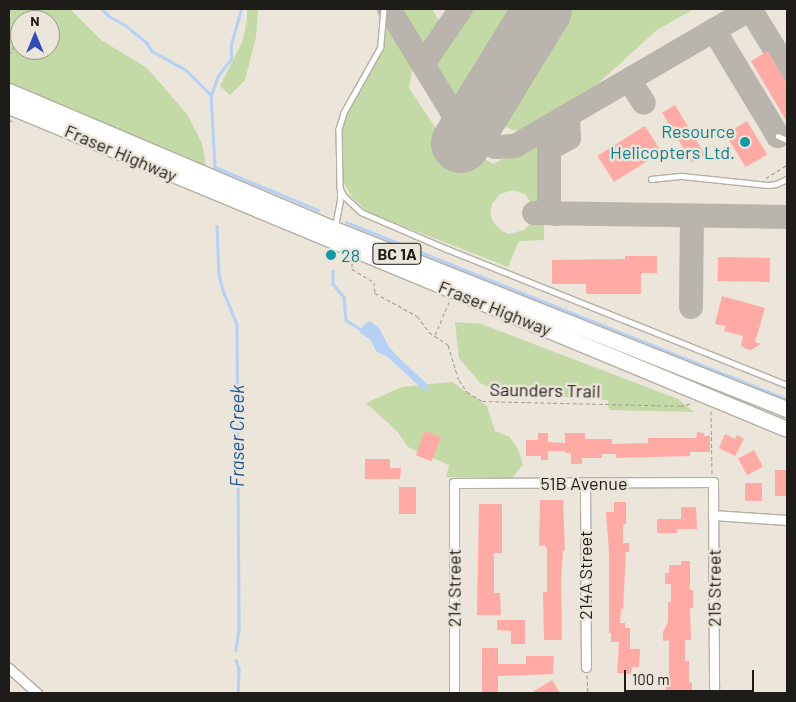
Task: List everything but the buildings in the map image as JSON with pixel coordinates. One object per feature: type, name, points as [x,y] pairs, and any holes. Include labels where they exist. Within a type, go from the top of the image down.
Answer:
[{"type":"main road","name":"Fraser Highway","points":[[9,91],[334,229],[787,409]]},
{"type":"main road","name":"Fraser Highway","points":[[9,106],[787,429]]},
{"type":"street","name":"51B Avenue","points":[[454,483],[713,482]]},
{"type":"street","name":"215 Street","points":[[713,482],[714,693]]},
{"type":"street","name":"214 Street","points":[[454,483],[454,693]]},
{"type":"street","name":"214A Street","points":[[585,483],[586,667]]},
{"type":"street","points":[[714,515],[780,517],[787,520]]},
{"type":"street","points":[[9,668],[37,693]]},
{"type":"lane","points":[[334,229],[340,200],[341,120],[381,46],[384,9]]},
{"type":"lane","points":[[778,136],[787,140]]},
{"type":"lane","points":[[651,178],[682,176],[768,185],[787,179]]},
{"type":"lane","points":[[340,188],[344,196],[366,216],[787,385]]},
{"type":"path","points":[[765,178],[787,165]]},
{"type":"path","name":"Saunders Trail","points":[[352,259],[352,269],[374,282],[375,293],[417,316],[435,336],[448,345],[459,380],[466,392],[482,401],[680,406],[696,402]]},
{"type":"path","points":[[435,336],[450,298]]},
{"type":"path","points":[[711,409],[713,482]]},
{"type":"path","points":[[586,667],[588,693]]},
{"type":"green space","points":[[9,9],[70,9],[101,40],[147,68],[187,114],[202,143],[207,172],[9,91]]},
{"type":"green space","points":[[247,9],[258,9],[256,37],[245,80],[230,95],[220,86],[243,40]]},
{"type":"green space","points":[[395,9],[432,9],[441,24],[425,53],[421,54]]},
{"type":"green space","points":[[464,9],[525,9],[473,93],[457,98],[445,89],[431,63]]},
{"type":"green space","points":[[559,9],[694,9],[657,30],[581,99],[529,131],[512,130],[500,123],[497,110]]},
{"type":"green space","points":[[387,19],[414,61],[409,88],[437,130],[493,164],[538,140],[544,145],[542,207],[534,207],[525,194],[513,190],[500,194],[492,204],[490,214],[494,223],[502,231],[509,234],[524,230],[531,223],[533,216],[544,217],[544,240],[519,241],[508,267],[367,212],[351,196],[343,181],[341,168],[343,123],[346,112],[381,51],[385,41]]},
{"type":"green space","points":[[455,322],[481,324],[678,399],[694,412],[609,410],[608,400],[500,392],[480,383],[459,358]]},
{"type":"green space","points":[[452,382],[487,406],[495,431],[510,437],[518,449],[523,465],[512,478],[446,477],[449,465],[408,447],[397,431],[366,403],[402,387]]},
{"type":"water","points":[[370,321],[379,328],[389,347],[398,357],[427,384],[429,391],[423,390],[389,358],[376,351],[370,339],[360,333],[364,324]]},
{"type":"waterway","name":"Fraser Creek","points":[[102,9],[147,43],[152,51],[185,69],[211,95],[215,167],[318,210]]},
{"type":"waterway","points":[[211,95],[218,76],[231,59],[231,44],[241,9]]},
{"type":"waterway","points":[[346,222],[787,399]]},
{"type":"waterway","name":"Fraser Creek","points":[[217,226],[219,274],[223,290],[237,325],[239,629],[236,650]]},
{"type":"waterway","points":[[333,271],[333,284],[344,297],[346,320],[362,330]]},
{"type":"waterway","name":"Fraser Creek","points":[[236,660],[239,669],[238,693]]},
{"type":"taxiway","points":[[389,9],[452,112],[458,116],[468,118],[480,111]]},
{"type":"taxiway","points":[[423,64],[461,9]]},
{"type":"taxiway","points":[[750,9],[787,69]]},
{"type":"taxiway","points":[[480,111],[477,131],[484,142],[496,147],[515,146],[750,9]]},
{"type":"taxiway","points":[[714,30],[778,136]]},
{"type":"taxiway","points":[[629,80],[644,103]]},
{"type":"taxiway","points":[[555,214],[549,211],[549,149],[569,138],[568,116]]},
{"type":"taxiway","points":[[534,213],[787,217]]},
{"type":"taxiway","points":[[691,307],[692,216]]},
{"type":"runway","points":[[460,143],[542,9]]},
{"type":"place","name":"Resource Helicopters Ltd.","points":[[745,142]]},
{"type":"place","name":"28","points":[[331,255]]}]
